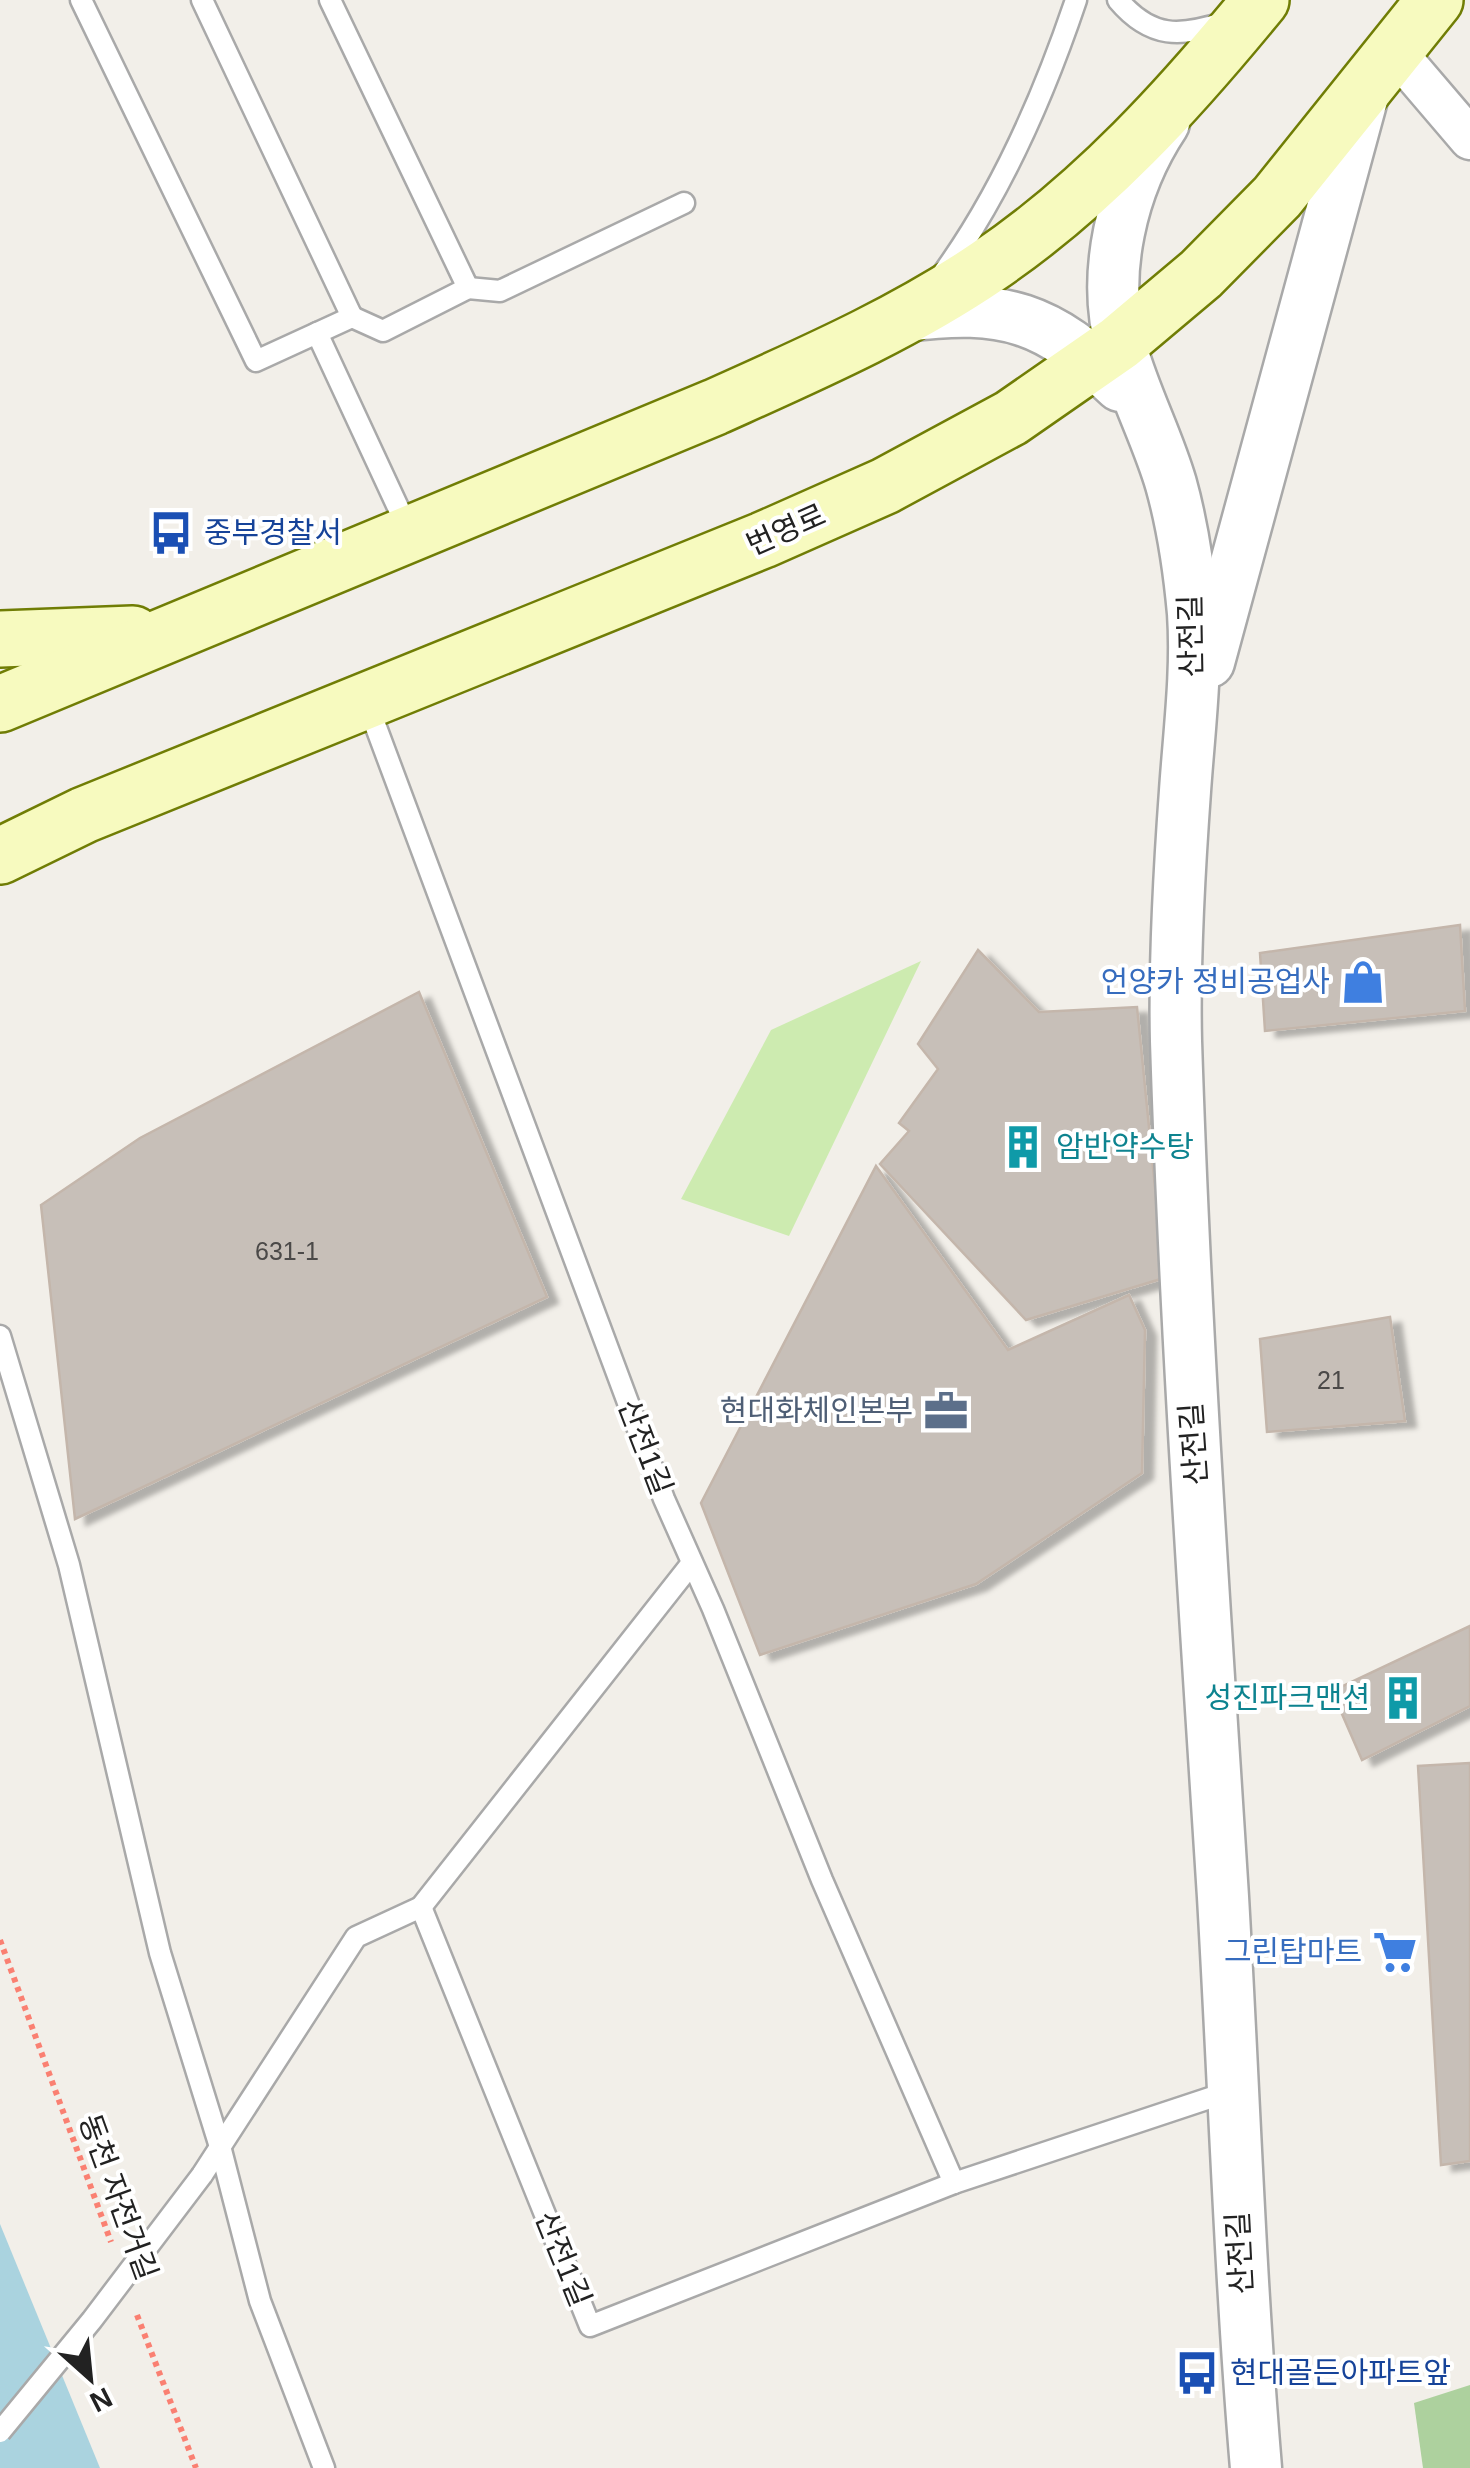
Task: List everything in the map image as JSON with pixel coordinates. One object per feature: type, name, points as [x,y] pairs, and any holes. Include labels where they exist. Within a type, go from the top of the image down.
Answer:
[{"type":"main road","name":"번영로","points":[[0,856],[84,815],[763,540],[885,486],[1012,418],[1107,353],[1201,274],[1277,196],[1434,0]]},
{"type":"main road","points":[[0,704],[715,406],[817,362],[906,316],[990,265],[1109,169],[1184,93],[1260,2]]},
{"type":"main road","points":[[0,639],[166,633]]},
{"type":"street","points":[[1190,730],[1380,68],[1470,138]]},
{"type":"street","points":[[1107,353],[1118,236],[1132,184],[1150,143],[1184,93]]},
{"type":"street","name":"산전길","points":[[906,316],[954,310],[996,311],[1107,353],[1122,387],[1150,426],[1170,482],[1189,561],[1194,640],[1179,875],[1176,1033],[1189,1364],[1256,2468]]},
{"type":"lane","points":[[81,0],[256,361],[352,317]]},
{"type":"lane","points":[[202,0],[352,317],[383,331],[468,288],[500,291],[684,203]]},
{"type":"lane","points":[[330,0],[468,288]]},
{"type":"lane","points":[[906,316],[938,280],[994,193],[1047,78],[1076,0]]},
{"type":"lane","points":[[1118,0],[1132,17],[1152,29],[1178,34],[1228,22],[1260,2]]},
{"type":"lane","points":[[317,333],[410,533]]},
{"type":"lane","name":"산전1길","points":[[366,700],[664,1499],[822,1880],[954,2184]]},
{"type":"lane","points":[[0,1336],[69,1565],[160,1954],[221,2150],[260,2301],[324,2468]]},
{"type":"lane","points":[[0,2432],[92,2320],[221,2150],[356,1937],[421,1908],[692,1562]]},
{"type":"lane","name":"산전1길","points":[[421,1908],[590,2326],[954,2184],[1234,2090]]},
{"type":"path","name":"동천 자전거길","points":[[0,1940],[114,2249]]},
{"type":"path","name":"동천 자전거길","points":[[134,2305],[196,2468]]},
{"type":"green space","points":[[921,961],[789,1236],[681,1199],[771,1030]]},
{"type":"green space","points":[[1470,2385],[1470,2468],[1423,2468],[1414,2403]]},
{"type":"water","points":[[0,2224],[100,2468],[0,2468]]},
{"type":"building","name":"언양카 정비공업사","points":[[1460,925],[1465,1011],[1265,1031],[1260,953]]},
{"type":"building","name":"암반약수탕","points":[[978,950],[1039,1012],[1137,1007],[1164,1278],[1026,1320],[880,1164],[909,1131],[899,1123],[938,1069],[918,1044]]},
{"type":"building","points":[[419,992],[547,1297],[75,1519],[41,1205],[140,1138]]},
{"type":"building","name":"현대화체인본부","points":[[876,1166],[1008,1350],[1129,1295],[1145,1330],[1142,1473],[976,1584],[760,1655],[701,1503]]},
{"type":"building","points":[[1390,1317],[1405,1421],[1267,1432],[1260,1339]]},
{"type":"building","name":"성진파크맨션","points":[[1470,1626],[1470,1706],[1362,1760],[1332,1691]]},
{"type":"building","points":[[1470,1763],[1470,2161],[1441,2165],[1418,1766]]},
{"type":"place","name":"중부경찰서","points":[[171,533]]},
{"type":"place","name":"언양카 정비공업사","points":[[1363,982]]},
{"type":"place","name":"암반약수탕","points":[[1023,1147]]},
{"type":"place","name":"현대화체인본부","points":[[946,1411]]},
{"type":"place","name":"성진파크맨션","points":[[1403,1698]]},
{"type":"place","name":"그린탑마트","points":[[1395,1952]]},
{"type":"place","name":"현대골든아파트앞","points":[[1197,2373]]}]
